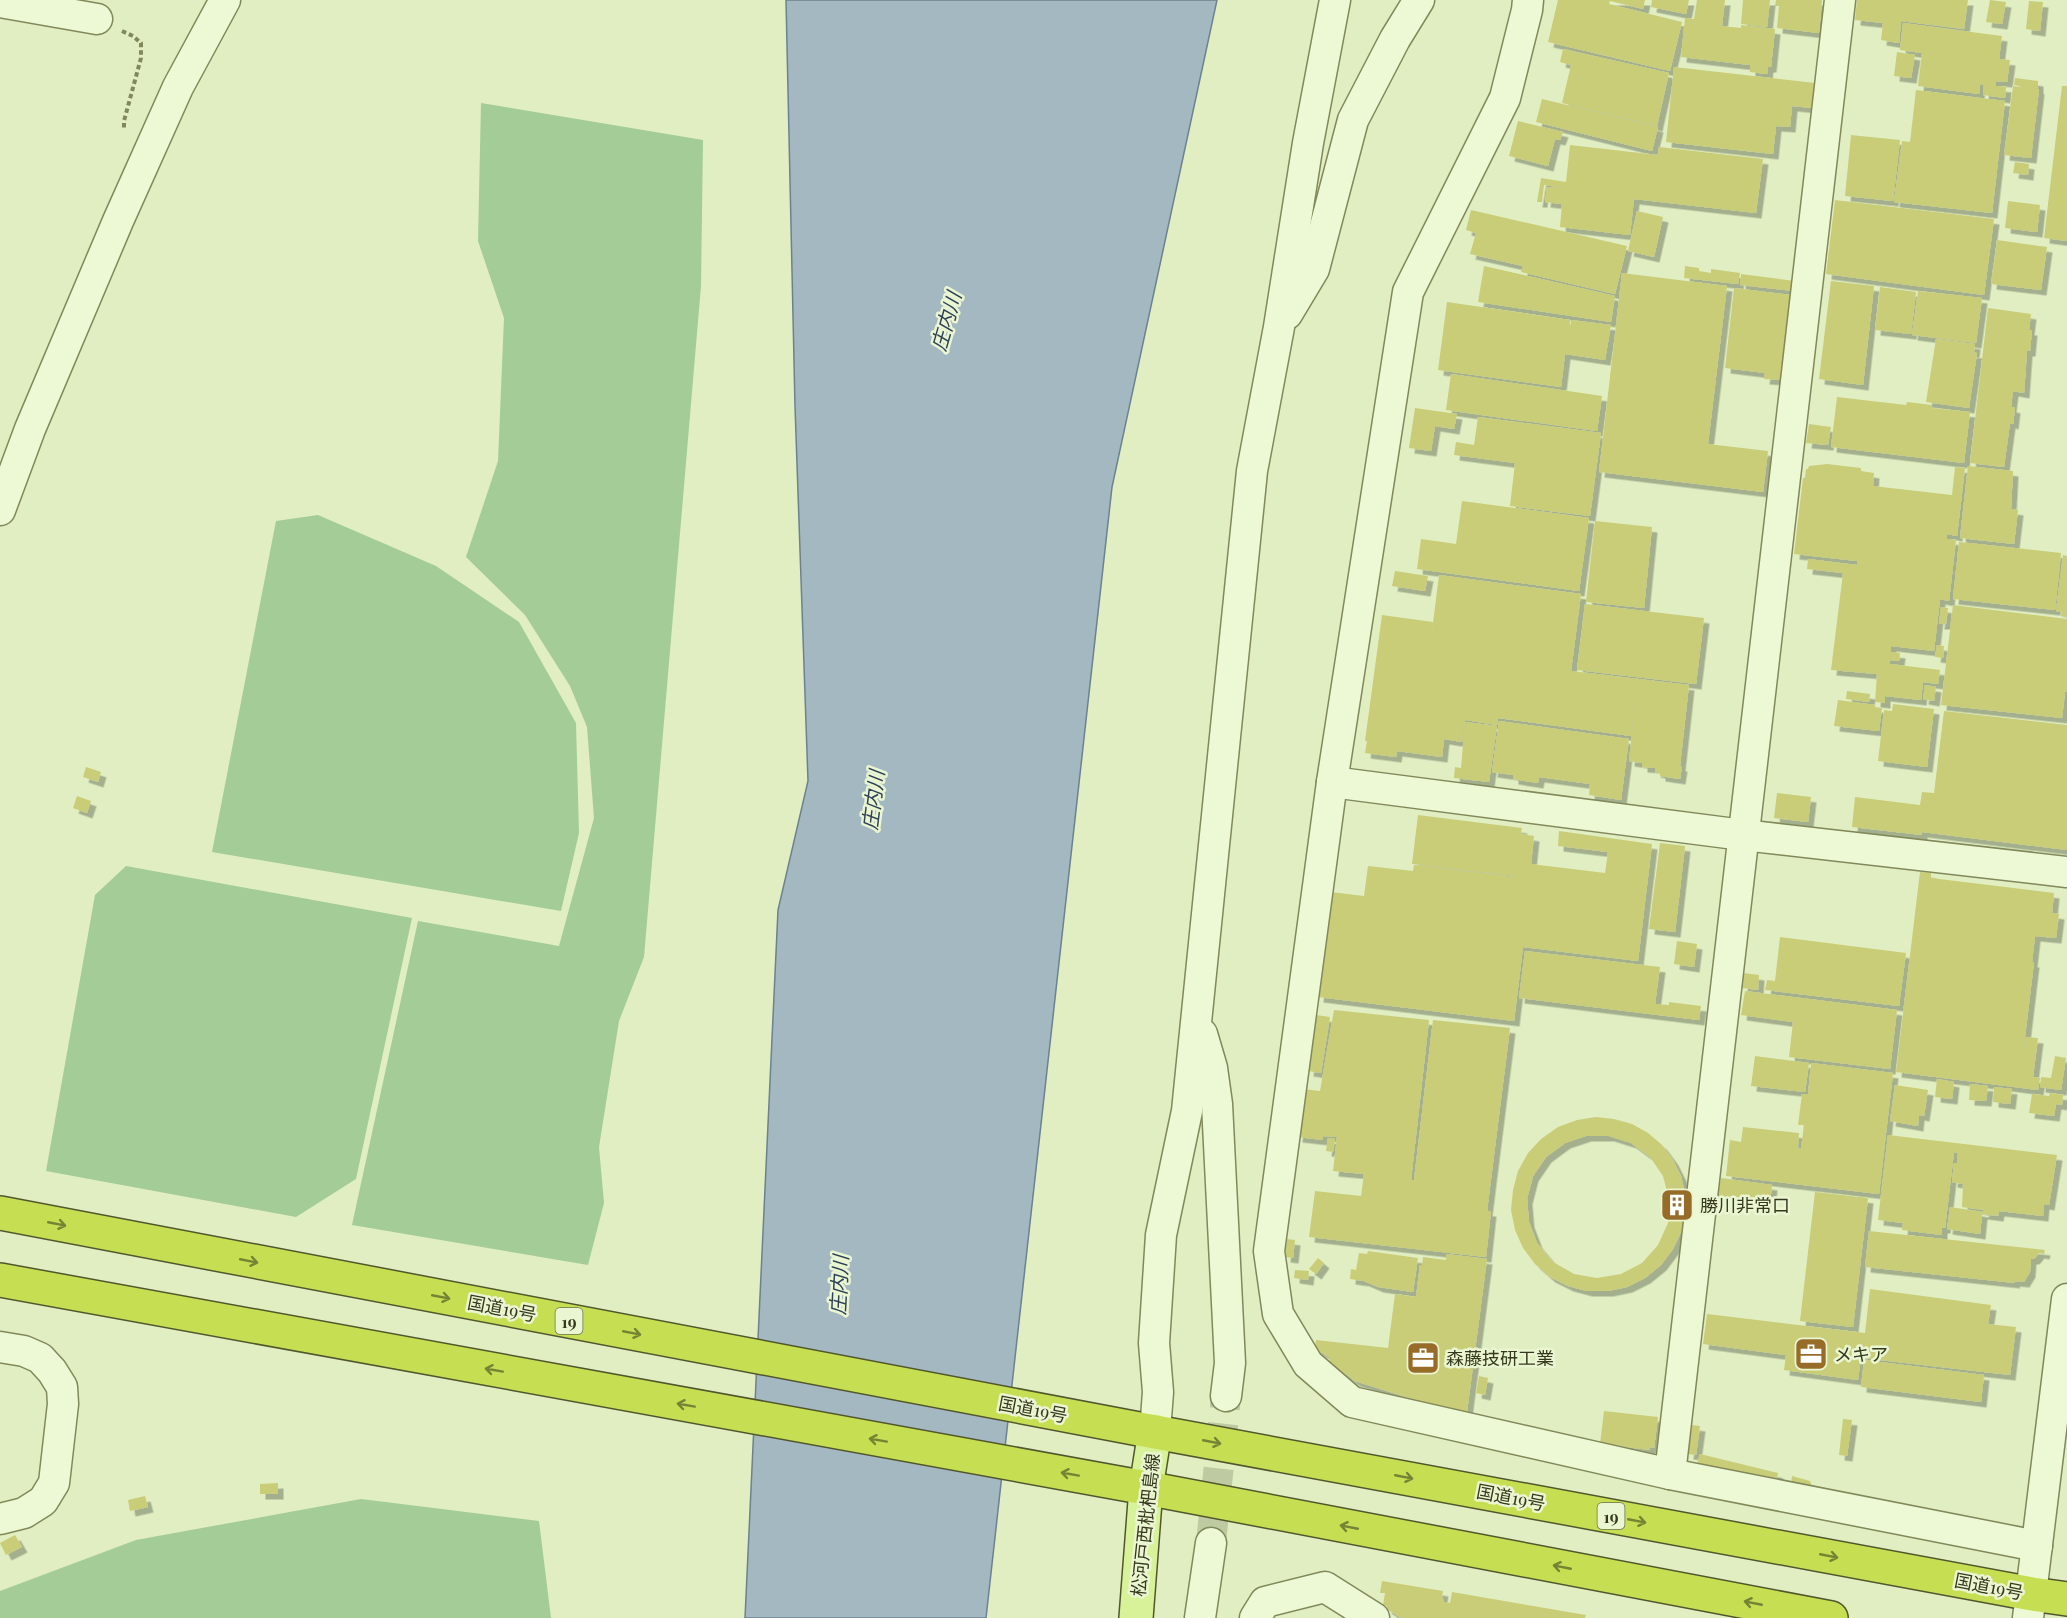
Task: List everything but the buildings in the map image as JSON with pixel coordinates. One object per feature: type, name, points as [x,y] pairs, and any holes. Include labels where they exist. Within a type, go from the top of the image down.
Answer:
[{"type":"highway","name":"国道19号","points":[[0,1214],[1147,1430],[2030,1606],[2067,1599]]},
{"type":"highway","points":[[0,1280],[1137,1487],[1831,1618]]},
{"type":"main road","name":"松河戸西枇杷島線","points":[[1136,1618],[1137,1487],[1147,1430]]},
{"type":"street","points":[[0,510],[30,429],[118,221],[178,87],[225,0]]},
{"type":"street","points":[[1147,1430],[1158,1392],[1154,1343],[1161,1235],[1188,1111],[1252,471],[1335,0]]},
{"type":"street","points":[[1279,327],[1314,269],[1353,120],[1395,39],[1419,0]]},
{"type":"street","points":[[1528,0],[1505,98],[1408,292],[1332,782],[1269,1251],[1278,1314],[1308,1364],[1352,1402],[1670,1474],[2037,1546]]},
{"type":"street","points":[[1670,1474],[1840,0]]},
{"type":"street","points":[[0,2],[97,19]]},
{"type":"street","points":[[1332,782],[1743,835],[2067,872]]},
{"type":"street","points":[[1197,1016],[1212,1068],[1217,1104],[1230,1363],[1226,1396]]},
{"type":"street","points":[[2030,1606],[2062,1374],[2067,1299]]},
{"type":"street","points":[[0,1347],[24,1351],[40,1358],[62,1387],[63,1404],[54,1483],[43,1501],[24,1513],[0,1519]]},
{"type":"street","points":[[1200,1618],[1211,1543]]},
{"type":"street","points":[[1256,1618],[1265,1602],[1325,1587],[1374,1618]]},
{"type":"path","points":[[124,133],[124,121],[141,58],[141,43],[134,36]]},
{"type":"green space","points":[[481,103],[703,140],[701,286],[644,957],[619,1021],[599,1147],[604,1203],[588,1265],[352,1225],[418,921],[559,946],[594,818],[587,727],[570,686],[525,615],[466,557],[498,461],[504,318],[478,241]]},
{"type":"green space","points":[[318,515],[436,566],[519,622],[576,723],[579,833],[561,911],[212,852],[276,521]]},
{"type":"green space","points":[[126,866],[412,918],[356,1179],[296,1217],[46,1171],[95,895]]},
{"type":"green space","points":[[361,1499],[539,1521],[551,1618],[0,1618],[0,1591],[136,1540]]},
{"type":"water","name":"庄内川","points":[[786,0],[1217,0],[1112,487],[986,1618],[745,1618],[778,910],[808,781],[795,406]]},
{"type":"tunnel","points":[[1211,1543],[1226,1396]]},
{"type":"place","name":"勝川非常口","points":[[1677,1205]]},
{"type":"place","name":"メキア","points":[[1811,1354]]},
{"type":"place","name":"森藤技研工業","points":[[1423,1358]]}]
